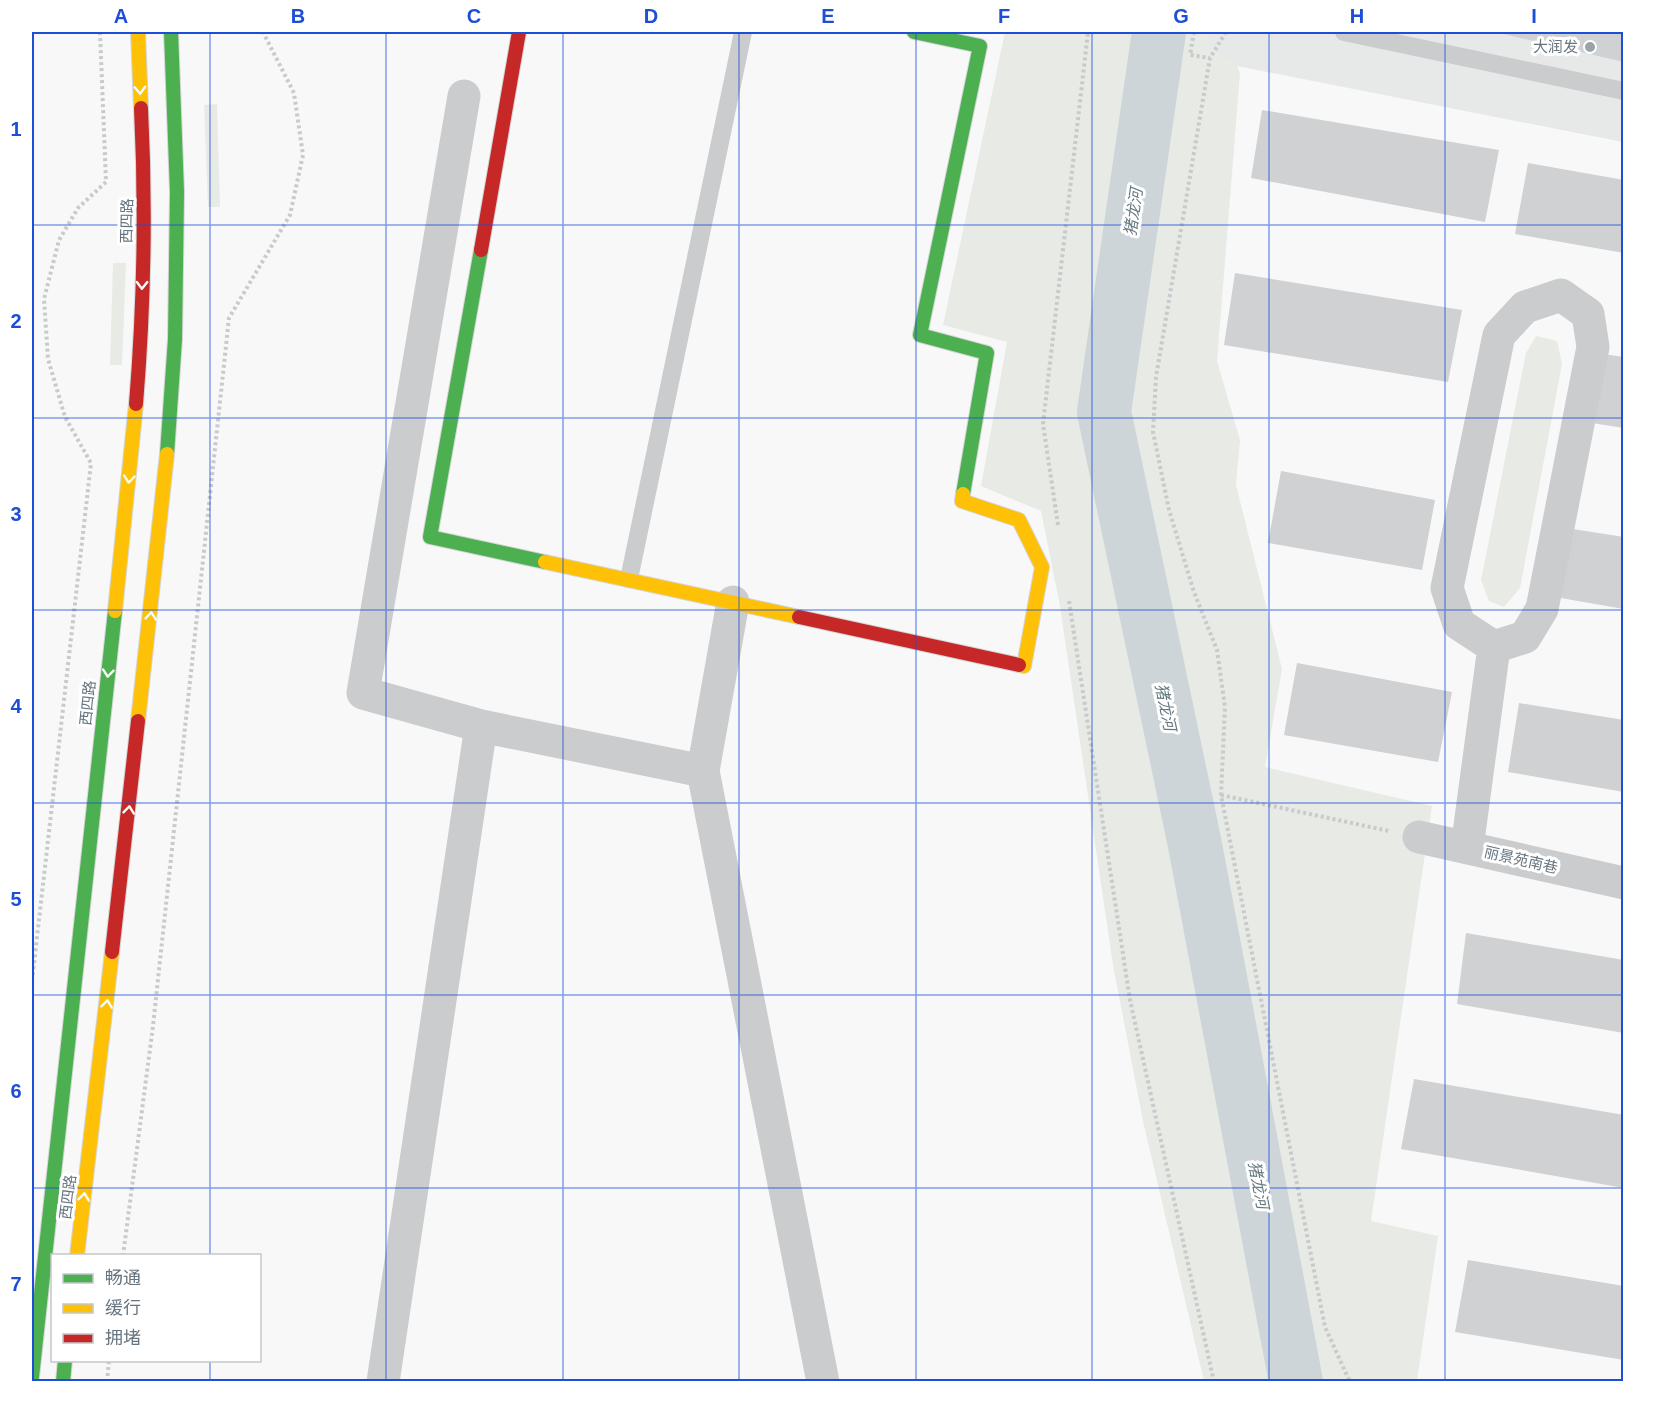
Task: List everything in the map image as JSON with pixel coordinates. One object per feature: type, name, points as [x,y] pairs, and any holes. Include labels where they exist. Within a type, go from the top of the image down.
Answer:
[{"type":"street","name":"西四路","points":[[32,1377],[40,1342],[130,473],[141,339],[145,191],[138,32]]},
{"type":"street","name":"西四路","points":[[77,1254],[166,474],[174,339],[177,192],[171,32]]},
{"type":"street","points":[[519,32],[430,537],[1024,666],[1042,567],[1019,520],[962,501],[987,353],[920,335],[980,46],[914,32]]},
{"type":"street","points":[[464,96],[363,693],[482,726],[703,771]]},
{"type":"street","points":[[1561,295],[1588,314],[1593,347],[1591,358],[1542,609],[1525,638],[1494,648],[1459,624],[1447,588],[1499,335],[1525,307],[1561,295]]},
{"type":"street","points":[[733,602],[703,771],[823,1382]]},
{"type":"street","points":[[1467,848],[1494,648]]},
{"type":"street","points":[[383,1382],[482,726]]},
{"type":"street","name":"丽景苑南巷","points":[[1419,837],[1623,883]]},
{"type":"street","points":[[63,1382],[65,1362]]},
{"type":"lane","points":[[629,579],[743,32]]},
{"type":"lane","points":[[1344,32],[1623,92]]},
{"type":"path","points":[[32,981],[91,463],[65,417],[48,358],[44,299],[59,240],[78,208],[106,182],[100,32]]},
{"type":"path","points":[[123,1254],[154,1014],[229,318],[290,215],[303,155],[294,93],[262,32]]},
{"type":"path","points":[[1059,530],[1043,424],[1088,32]]},
{"type":"path","points":[[1194,32],[1190,55],[1210,58]]},
{"type":"path","points":[[1226,32],[1210,58],[1156,377],[1153,432],[1168,510],[1194,592],[1217,650],[1225,707],[1221,795],[1325,1327],[1350,1382]]},
{"type":"path","points":[[1069,600],[1130,1000],[1214,1382]]},
{"type":"path","points":[[1221,795],[1419,837]]},
{"type":"path","points":[[107,1382],[110,1362]]},
{"type":"shaded area","points":[[1005,32],[1208,32],[1206,46],[1237,66],[1240,73],[1217,361],[1240,440],[1236,485],[1282,669],[1265,767],[1432,806],[1371,1221],[1438,1236],[1417,1381],[1204,1381],[1143,1121],[1113,965],[1060,606],[1041,511],[981,486],[1007,342],[943,325]]},
{"type":"shaded area","points":[[1208,32],[1623,32],[1623,142],[1237,66],[1206,46]]},
{"type":"shaded area","points":[[217,104],[220,207],[208,207],[204,105]]},
{"type":"shaded area","points":[[113,263],[126,263],[122,365],[110,365]]},
{"type":"shaded area","points":[[1536,336],[1557,341],[1562,364],[1520,588],[1504,607],[1489,601],[1481,580],[1526,353]]},
{"type":"building","name":"大润发","points":[[1495,32],[1624,32],[1624,62]]},
{"type":"building","points":[[1262,110],[1499,150],[1485,222],[1251,178]]},
{"type":"building","points":[[1528,163],[1624,180],[1624,253],[1515,234]]},
{"type":"building","points":[[1235,273],[1462,310],[1448,382],[1224,345]]},
{"type":"building","points":[[1603,354],[1624,357],[1624,428],[1592,423]]},
{"type":"building","points":[[1281,471],[1435,500],[1422,570],[1268,543]]},
{"type":"building","points":[[1560,527],[1624,537],[1624,609],[1549,596]]},
{"type":"building","points":[[1297,663],[1452,692],[1438,762],[1284,735]]},
{"type":"building","points":[[1519,703],[1624,720],[1624,792],[1508,772]]},
{"type":"building","points":[[1466,933],[1624,960],[1624,1033],[1457,1004]]},
{"type":"building","points":[[1414,1079],[1624,1115],[1624,1188],[1401,1149]]},
{"type":"building","points":[[1468,1260],[1624,1286],[1624,1360],[1455,1332]]},
{"type":"waterway","name":"猪龙河","points":[[1159,32],[1104,412],[1195,845],[1296,1382]]},
{"type":"traffic: fast","points":[[167,454],[175,339],[177,192],[171,32]]},
{"type":"traffic: fast","points":[[914,32],[980,46],[920,335],[987,353],[963,494]]},
{"type":"traffic: fast","points":[[481,250],[430,537],[545,562]]},
{"type":"traffic: fast","points":[[32,1377],[115,611]]},
{"type":"traffic: fast","points":[[63,1382],[65,1362]]},
{"type":"traffic: slow","points":[[138,32],[141,108]]},
{"type":"traffic: slow","points":[[115,611],[136,404]]},
{"type":"traffic: slow","points":[[138,721],[167,454]]},
{"type":"traffic: slow","points":[[963,494],[962,501],[1019,520],[1042,567],[1024,666],[1019,665]]},
{"type":"traffic: slow","points":[[545,562],[799,617]]},
{"type":"traffic: slow","points":[[77,1254],[112,952]]},
{"type":"traffic: jam","points":[[481,250],[519,32]]},
{"type":"traffic: jam","points":[[136,404],[143,256],[141,108]]},
{"type":"traffic: jam","points":[[799,617],[1019,665]]},
{"type":"traffic: jam","points":[[112,952],[138,721]]},
{"type":"place","name":"大润发","points":[[1590,47]]}]
